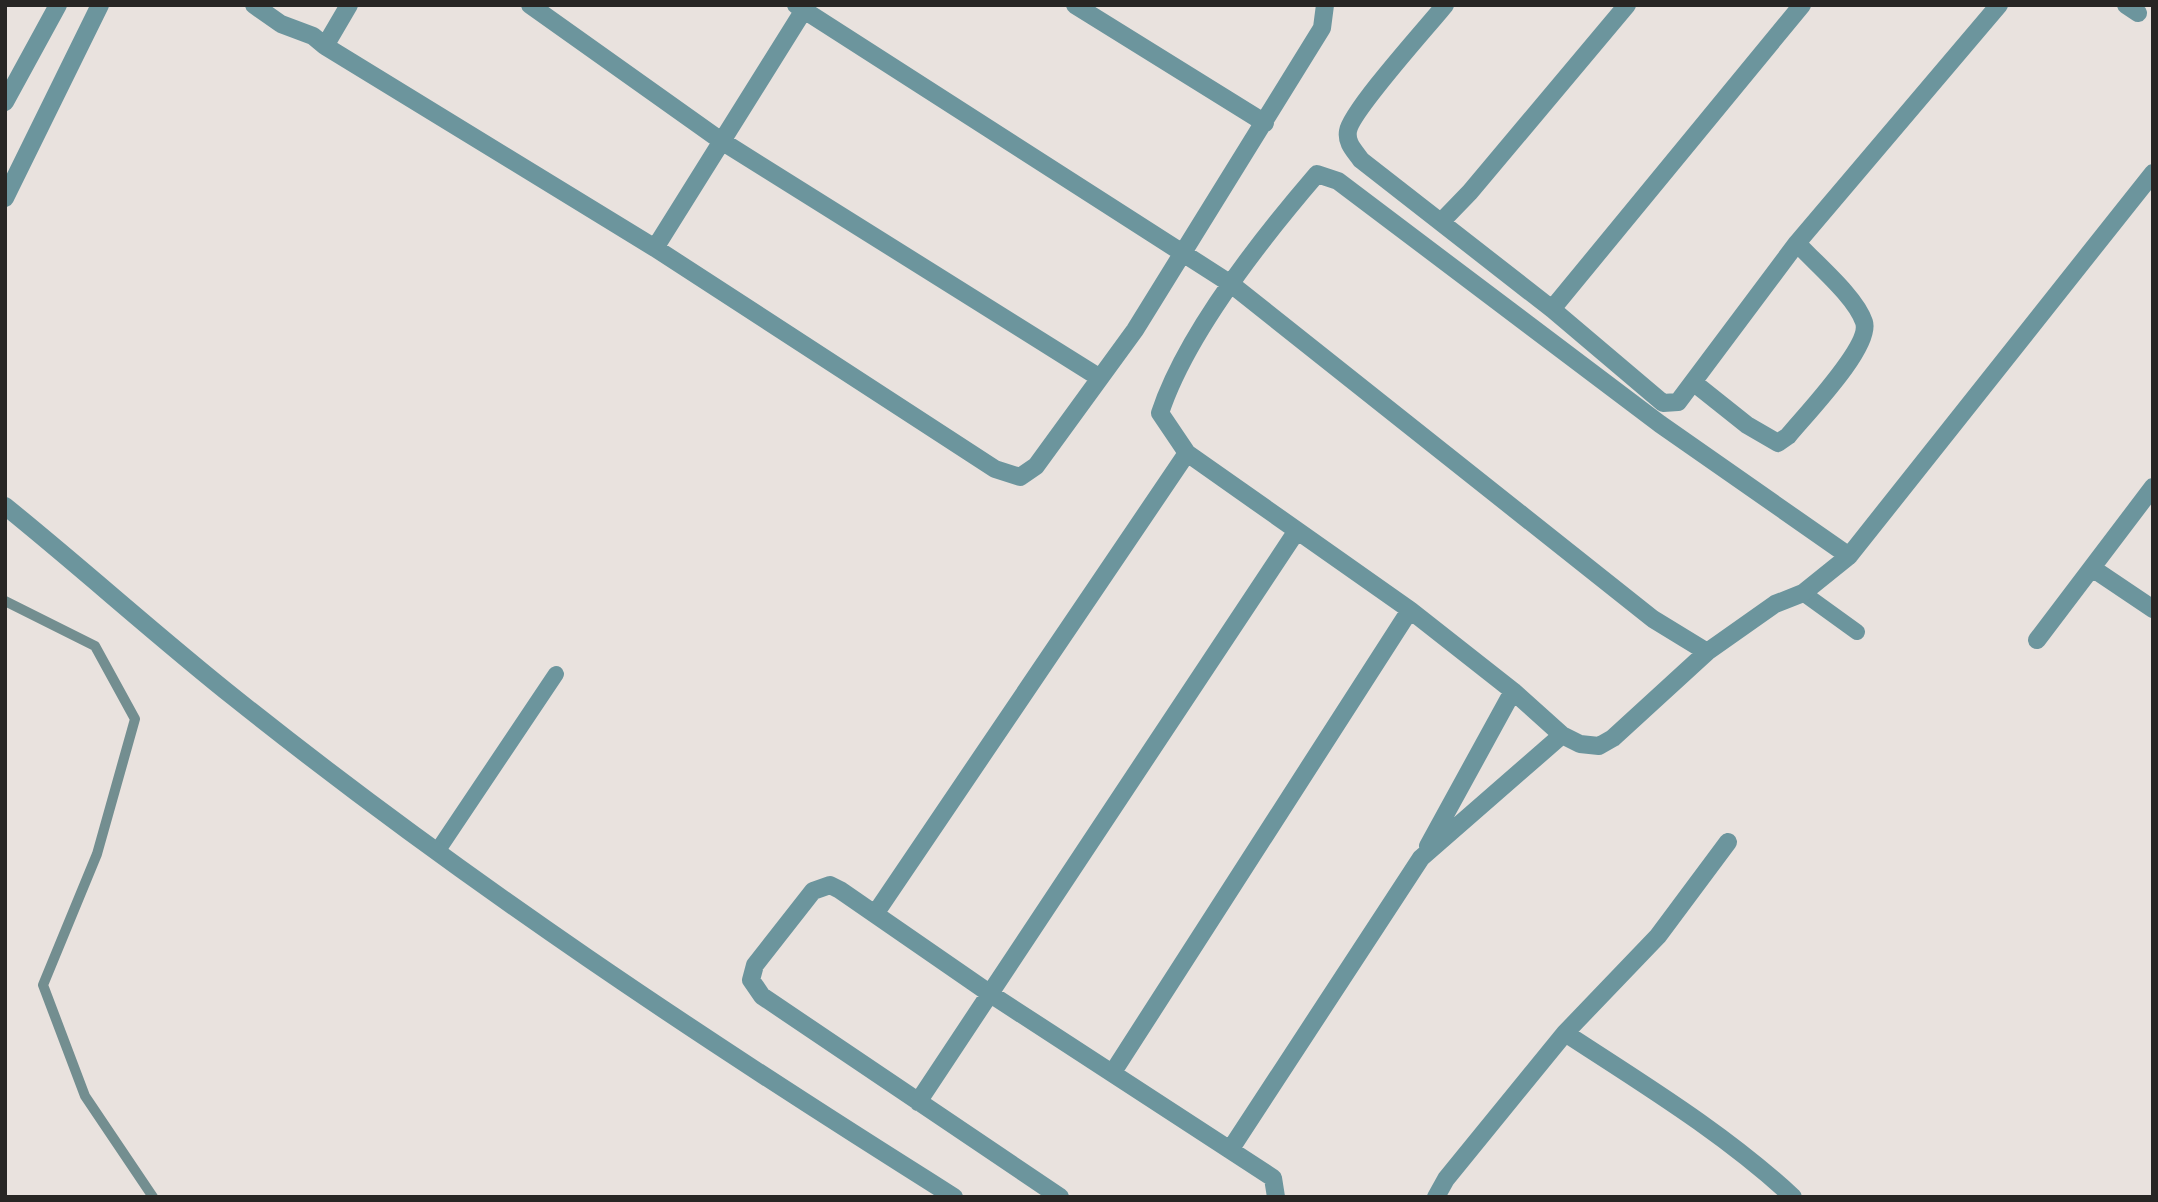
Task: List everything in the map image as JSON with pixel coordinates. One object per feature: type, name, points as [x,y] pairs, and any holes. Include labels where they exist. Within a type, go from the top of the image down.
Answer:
[{"type":"street","points":[[5,102],[58,5]]},
{"type":"street","points":[[5,198],[100,5]]},
{"type":"street","points":[[254,5],[281,24],[313,36],[325,46],[655,248],[995,469],[1020,477],[1036,466],[1135,330],[1182,250],[1265,123],[1322,28],[1325,5]]},
{"type":"street","points":[[325,46],[349,5]]},
{"type":"street","points":[[530,5],[720,140],[1100,378]]},
{"type":"street","points":[[1075,5],[1265,123]]},
{"type":"street","points":[[1445,5],[1368,99],[1348,128],[1348,142],[1361,160],[1552,309],[1663,403],[1678,402],[1797,243],[1999,5]]},
{"type":"street","points":[[1441,222],[1470,192],[1627,5]]},
{"type":"street","points":[[1552,309],[1802,5]]},
{"type":"street","points":[[655,248],[803,7],[1231,284],[1653,619],[1707,652]]},
{"type":"street","points":[[1849,556],[1660,424],[1532,325],[1327,176],[1317,174],[1231,284],[1168,388],[1160,413],[1187,453],[1410,610],[1513,691],[1562,735],[1580,744],[1598,746],[1613,738],[1707,652],[1775,604],[1803,593],[1849,556],[2153,173]]},
{"type":"street","points":[[1693,382],[1747,425],[1778,443],[1788,436],[1854,355],[1865,337],[1864,322],[1854,305],[1797,243]]},
{"type":"street","points":[[876,914],[1187,453]]},
{"type":"street","points":[[2037,640],[2153,487]]},
{"type":"street","points":[[5,506],[235,699],[438,850],[615,978],[954,1197]]},
{"type":"street","points":[[918,1102],[992,995],[1296,532]]},
{"type":"street","points":[[2092,568],[2153,609]]},
{"type":"street","points":[[1113,1072],[1410,610]]},
{"type":"street","points":[[1230,1150],[1421,858],[1513,691]]},
{"type":"street","points":[[1421,858],[1562,735]]},
{"type":"street","points":[[1436,1197],[1446,1179],[1565,1033],[1658,936],[1728,842]]},
{"type":"street","points":[[1060,1197],[762,996],[751,981],[755,965],[813,891],[830,885],[840,890],[992,995],[1273,1178],[1276,1197]]},
{"type":"street","points":[[1565,1033],[1711,1129],[1755,1161],[1793,1197]]},
{"type":"lane","points":[[1803,593],[1857,632]]},
{"type":"lane","points":[[438,850],[556,674]]},
{"type":"waterway","points":[[5,601],[95,646],[135,719],[97,854],[43,985],[85,1096],[153,1197]]}]
